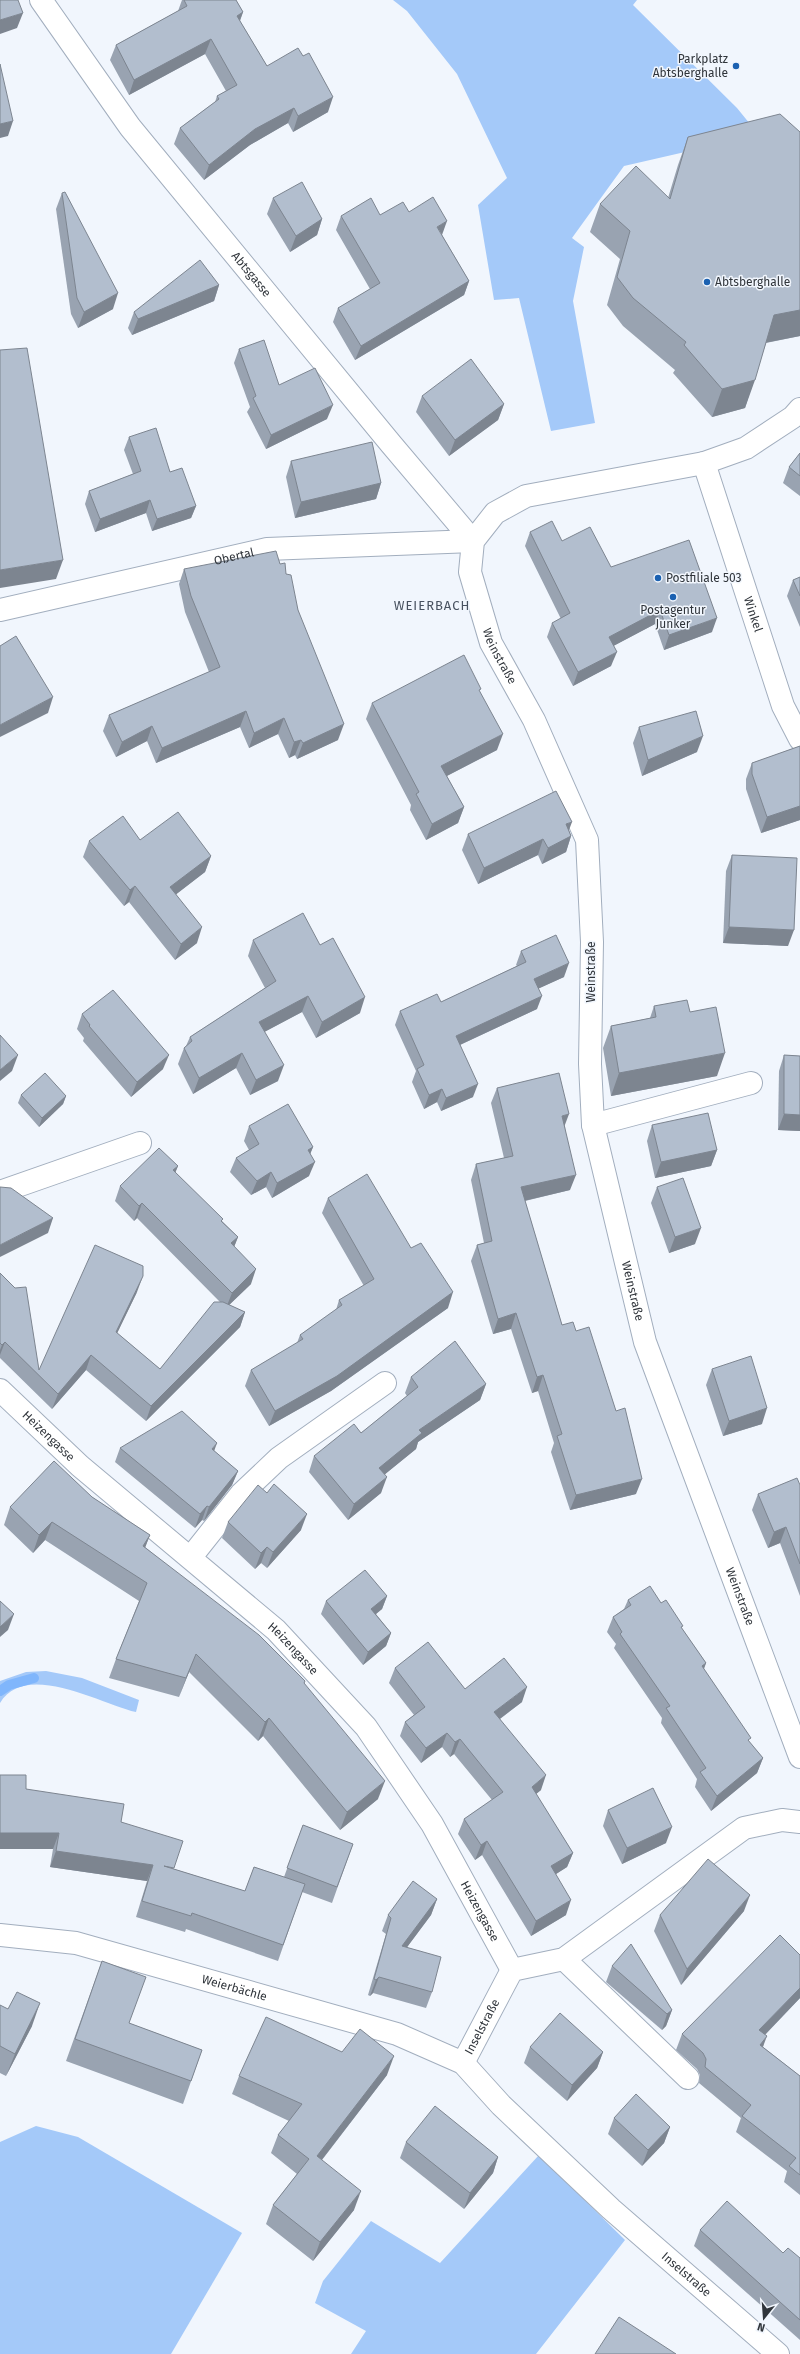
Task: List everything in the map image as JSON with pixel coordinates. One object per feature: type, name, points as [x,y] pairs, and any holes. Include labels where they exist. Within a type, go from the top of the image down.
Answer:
[{"type":"street","name":"Abtsgasse","points":[[41,0],[130,127],[391,444],[473,541]]},
{"type":"street","points":[[473,541],[495,513],[526,496],[704,463],[746,448],[793,417],[800,410]]},
{"type":"street","name":"Winkel","points":[[704,463],[783,706],[800,739]]},
{"type":"street","name":"Obertal","points":[[0,610],[267,549],[473,541]]},
{"type":"street","name":"Weinstraße","points":[[473,541],[470,572],[491,643],[534,720],[587,840],[592,942],[590,1064],[593,1126],[645,1342],[800,1757]]},
{"type":"street","points":[[593,1126],[751,1083]]},
{"type":"street","points":[[0,1192],[140,1143]]},
{"type":"street","points":[[191,1558],[241,1494],[279,1458],[385,1383]]},
{"type":"street","name":"Heizengasse","points":[[0,1390],[80,1466],[276,1630],[366,1727],[432,1824],[512,1970]]},
{"type":"street","points":[[512,1970],[564,1959],[744,1828],[782,1820],[800,1822]]},
{"type":"street","name":"Weierbächle","points":[[0,1935],[76,1943],[397,2034],[463,2063]]},
{"type":"street","points":[[564,1959],[688,2078]]},
{"type":"street","name":"Inselstraße","points":[[512,1970],[463,2063],[501,2106],[611,2209],[778,2354]]},
{"type":"shaded area","points":[[393,0],[637,0],[633,5],[737,108],[759,135],[624,166],[572,238],[584,247],[573,301],[595,423],[551,431],[519,298],[494,300],[478,205],[507,178],[457,74],[407,11]]},
{"type":"shaded area","points":[[46,1671],[82,1678],[139,1700],[136,1712],[64,1688],[45,1685],[27,1685],[12,1691],[0,1703],[0,1681],[26,1672]]},
{"type":"shaded area","points":[[36,2126],[78,2137],[242,2233],[171,2354],[0,2354],[0,2142]]},
{"type":"shaded area","points":[[539,2155],[625,2240],[536,2354],[351,2354],[366,2331],[315,2303],[323,2281],[371,2221],[440,2263]]},
{"type":"building","points":[[0,0],[18,0],[23,13],[0,20]]},
{"type":"building","points":[[184,0],[236,0],[243,12],[237,16],[267,66],[298,48],[303,56],[309,53],[333,97],[298,116],[294,108],[255,129],[209,165],[180,128],[219,99],[217,96],[237,85],[211,39],[134,80],[116,45],[187,6]]},
{"type":"building","points":[[0,64],[13,121],[0,124]]},
{"type":"building","name":"Abtsberghalle","points":[[780,114],[800,132],[800,310],[774,315],[755,380],[722,389],[684,345],[686,342],[633,298],[617,277],[630,231],[600,204],[636,166],[670,199],[688,137]]},
{"type":"building","points":[[302,182],[322,219],[296,236],[273,198]]},
{"type":"building","points":[[65,192],[118,293],[84,312],[77,298],[62,193]]},
{"type":"building","points":[[433,197],[447,221],[437,227],[469,281],[361,346],[338,308],[380,283],[341,216],[371,198],[380,215],[403,202],[409,212]]},
{"type":"building","points":[[200,260],[219,285],[138,319],[134,312]]},
{"type":"building","points":[[264,340],[279,385],[315,368],[333,405],[271,435],[253,398],[256,396],[239,349]]},
{"type":"building","points":[[27,348],[63,560],[0,570],[0,350]]},
{"type":"building","points":[[471,359],[504,404],[455,440],[422,396]]},
{"type":"building","points":[[156,428],[170,472],[182,468],[196,506],[157,519],[150,500],[100,519],[89,491],[141,471],[129,437]]},
{"type":"building","points":[[372,442],[381,483],[301,502],[291,461]]},
{"type":"building","points":[[800,453],[800,476],[789,467]]},
{"type":"building","points":[[552,521],[562,541],[590,527],[611,567],[689,540],[717,618],[669,635],[660,610],[609,637],[617,652],[578,672],[552,623],[570,613],[530,532]]},
{"type":"building","points":[[276,551],[280,564],[285,563],[286,574],[291,575],[298,610],[344,724],[303,743],[301,740],[294,742],[284,718],[254,733],[246,711],[162,748],[152,726],[122,742],[109,715],[220,667],[191,596],[184,569]]},
{"type":"building","points":[[800,577],[800,596],[793,580]]},
{"type":"building","points":[[16,636],[53,697],[0,725],[0,646]]},
{"type":"building","points":[[464,655],[481,689],[479,690],[503,734],[441,766],[464,807],[432,824],[416,794],[419,792],[372,703]]},
{"type":"building","points":[[696,711],[703,736],[648,760],[639,727]]},
{"type":"building","points":[[800,746],[800,806],[767,817],[752,774],[752,763]]},
{"type":"building","points":[[556,791],[572,822],[566,824],[571,836],[548,848],[543,839],[484,868],[468,834]]},
{"type":"building","points":[[178,812],[211,856],[170,887],[202,927],[181,944],[135,886],[130,890],[89,841],[123,816],[140,840]]},
{"type":"building","points":[[732,855],[797,858],[794,930],[729,927]]},
{"type":"building","points":[[303,913],[320,945],[333,938],[365,997],[322,1022],[308,996],[259,1022],[284,1065],[256,1080],[242,1053],[199,1078],[184,1048],[192,1041],[190,1037],[276,981],[253,940]]},
{"type":"building","points":[[556,935],[569,963],[534,979],[542,996],[456,1036],[478,1084],[446,1098],[442,1089],[429,1095],[417,1069],[424,1065],[400,1011],[437,994],[441,1002],[526,962],[521,951]]},
{"type":"building","points":[[113,990],[169,1055],[137,1082],[89,1026],[90,1025],[82,1014]]},
{"type":"building","points":[[687,1000],[690,1012],[716,1007],[725,1053],[619,1073],[611,1026],[656,1017],[654,1006]]},
{"type":"building","points":[[0,1035],[18,1055],[0,1070]]},
{"type":"building","points":[[784,1055],[800,1056],[800,1115],[784,1114]]},
{"type":"building","points":[[45,1073],[66,1096],[42,1118],[21,1095]]},
{"type":"building","points":[[559,1073],[569,1114],[562,1116],[576,1175],[521,1187],[562,1325],[573,1322],[576,1331],[589,1327],[616,1411],[625,1408],[642,1479],[576,1495],[557,1436],[562,1434],[543,1375],[537,1377],[516,1313],[498,1319],[477,1245],[492,1241],[476,1164],[513,1156],[497,1088]]},
{"type":"building","points":[[288,1104],[313,1147],[308,1150],[315,1162],[277,1183],[271,1172],[257,1181],[236,1158],[259,1144],[249,1126]]},
{"type":"building","points":[[708,1113],[717,1150],[661,1162],[652,1125]]},
{"type":"building","points":[[159,1148],[178,1166],[173,1170],[223,1219],[221,1221],[238,1237],[231,1243],[256,1269],[232,1293],[142,1203],[139,1206],[120,1186]]},
{"type":"building","points":[[367,1174],[411,1248],[421,1243],[453,1292],[337,1376],[275,1411],[251,1370],[303,1339],[300,1335],[342,1305],[339,1300],[374,1279],[328,1198]]},
{"type":"building","points":[[683,1178],[701,1228],[675,1237],[657,1187]]},
{"type":"building","points":[[0,1187],[11,1188],[53,1218],[0,1245]]},
{"type":"building","points":[[95,1245],[143,1266],[143,1276],[116,1332],[160,1369],[214,1302],[223,1302],[245,1312],[151,1406],[91,1355],[58,1394],[5,1342],[2,1345],[0,1343],[0,1273],[15,1288],[26,1287],[39,1370]]},
{"type":"building","points":[[455,1341],[486,1384],[419,1430],[422,1433],[379,1468],[387,1477],[354,1504],[314,1456],[354,1424],[361,1433],[418,1387],[411,1377]]},
{"type":"building","points":[[751,1356],[767,1408],[729,1421],[712,1369]]},
{"type":"building","points":[[182,1411],[217,1443],[212,1449],[238,1471],[209,1507],[207,1506],[200,1514],[120,1448]]},
{"type":"building","points":[[54,1461],[92,1497],[150,1535],[143,1546],[259,1635],[305,1681],[304,1683],[385,1781],[347,1812],[269,1718],[265,1722],[196,1654],[186,1678],[116,1659],[147,1583],[52,1522],[39,1535],[10,1507]]},
{"type":"building","points":[[797,1478],[800,1485],[800,1564],[786,1527],[774,1532],[758,1494]]},
{"type":"building","points":[[274,1484],[307,1514],[273,1552],[267,1547],[261,1553],[228,1522],[258,1485],[267,1493]]},
{"type":"building","points":[[365,1570],[387,1596],[371,1609],[391,1633],[368,1652],[326,1601]]},
{"type":"building","points":[[650,1586],[661,1603],[666,1600],[683,1626],[681,1627],[706,1663],[702,1666],[751,1738],[748,1740],[763,1758],[717,1796],[700,1772],[706,1768],[666,1708],[670,1706],[620,1634],[622,1632],[613,1617],[631,1605],[628,1600]]},
{"type":"building","points":[[0,1601],[14,1614],[0,1627]]},
{"type":"building","points":[[428,1642],[465,1689],[504,1658],[527,1687],[494,1712],[546,1775],[532,1787],[573,1853],[551,1866],[571,1900],[536,1921],[487,1841],[481,1845],[464,1819],[503,1792],[460,1739],[455,1742],[447,1733],[426,1748],[405,1722],[425,1707],[395,1668]]},
{"type":"building","points":[[0,1775],[26,1775],[26,1789],[124,1804],[121,1822],[183,1841],[174,1868],[164,1866],[245,1891],[254,1867],[305,1884],[283,1945],[192,1913],[191,1916],[142,1901],[153,1865],[56,1851],[59,1833],[0,1833]]},
{"type":"building","points":[[653,1788],[672,1827],[627,1848],[608,1810]]},
{"type":"building","points":[[303,1825],[353,1844],[337,1887],[287,1868]]},
{"type":"building","points":[[708,1859],[750,1895],[687,1969],[660,1915]]},
{"type":"building","points":[[413,1881],[437,1899],[402,1946],[441,1957],[432,1992],[379,1977],[376,1980],[374,1979],[391,1918],[388,1915]]},
{"type":"building","points":[[780,1935],[800,1955],[800,1988],[759,2030],[767,2036],[760,2045],[800,2076],[800,2175],[789,2166],[796,2158],[742,2116],[751,2105],[705,2067],[706,2059],[703,2053],[682,2034]]},
{"type":"building","points":[[631,1944],[672,2010],[667,2014],[612,1966]]},
{"type":"building","points":[[102,1961],[146,1977],[129,2023],[202,2050],[191,2081],[75,2039]]},
{"type":"building","points":[[17,1992],[40,2003],[15,2054],[0,2046],[0,2005],[8,2009]]},
{"type":"building","points":[[560,2013],[603,2052],[572,2085],[530,2047]]},
{"type":"building","points":[[266,2017],[342,2052],[360,2029],[394,2056],[317,2156],[361,2191],[320,2242],[273,2205],[309,2159],[278,2135],[302,2104],[239,2076]]},
{"type":"building","points":[[636,2094],[670,2127],[648,2150],[614,2118]]},
{"type":"building","points":[[435,2106],[498,2157],[470,2193],[406,2142]]},
{"type":"building","points":[[727,2201],[783,2253],[788,2248],[800,2258],[800,2320],[700,2230]]},
{"type":"building","points":[[619,2317],[676,2354],[595,2354]]},
{"type":"waterway","points":[[0,1691],[9,1685],[34,1678]]},
{"type":"place","name":"Parkplatz Abtsberghalle","points":[[736,66]]},
{"type":"place","name":"Abtsberghalle","points":[[707,282]]},
{"type":"place","name":"Postfiliale 503","points":[[658,578]]},
{"type":"place","name":"Postagentur Junker","points":[[673,597]]},
{"type":"district","name":"WEIERBACH","points":[[432,605]]}]
